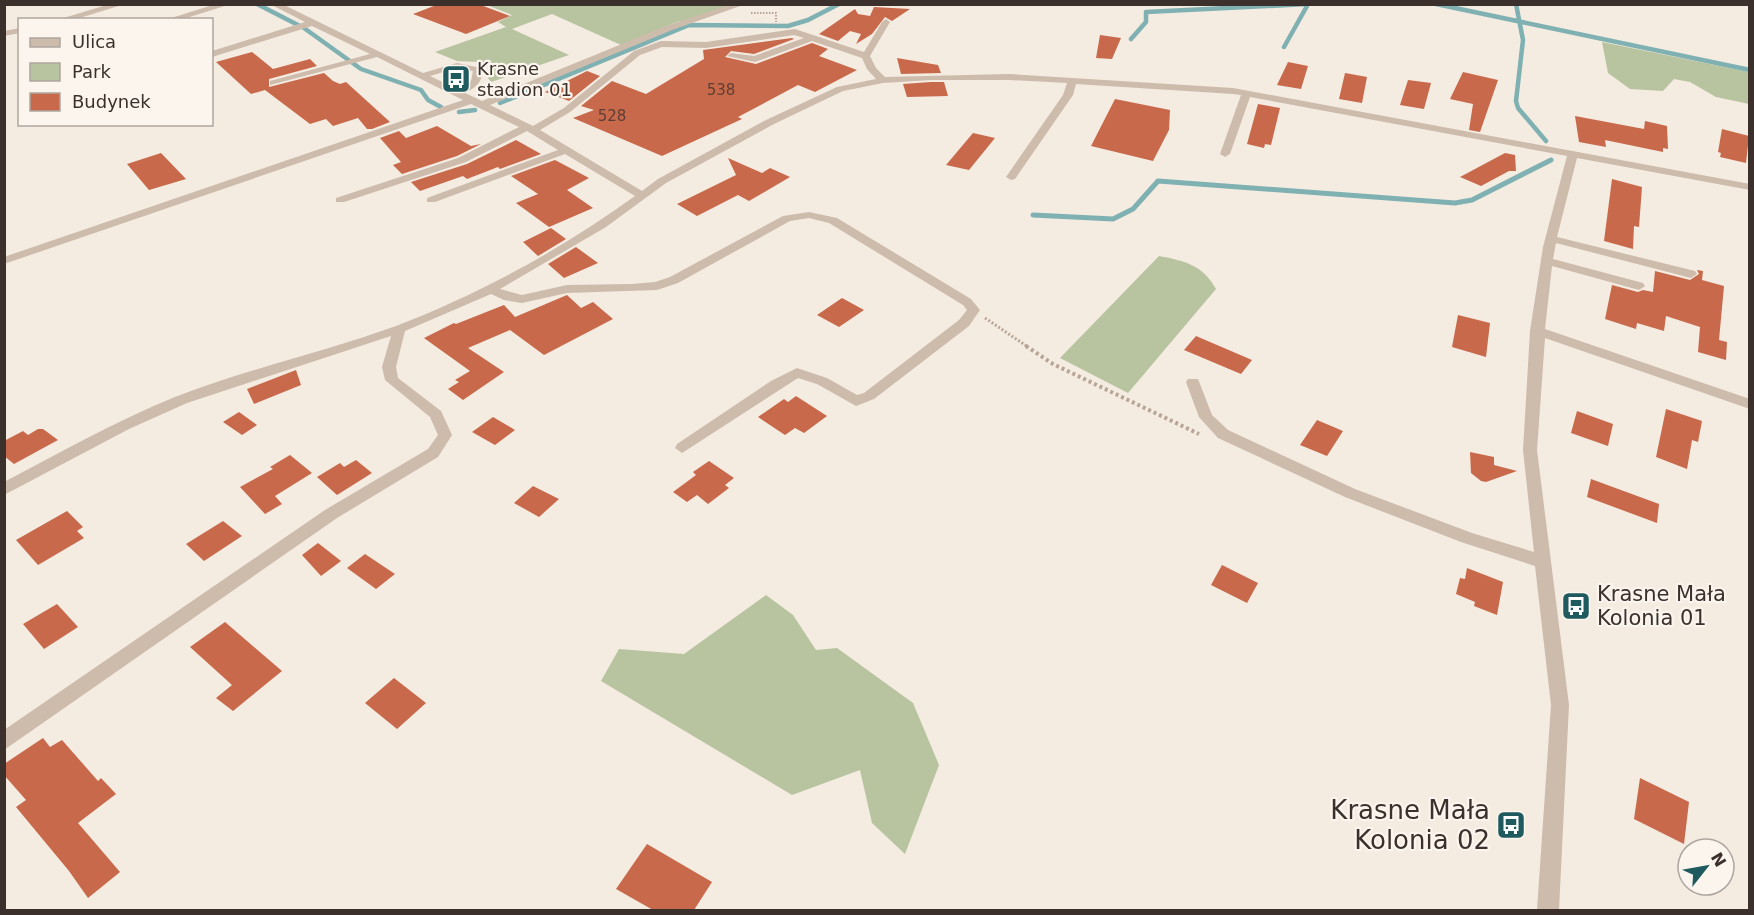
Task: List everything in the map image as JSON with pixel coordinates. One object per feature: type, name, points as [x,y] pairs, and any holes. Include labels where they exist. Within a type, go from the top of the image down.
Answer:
[{"type":"street","points":[[68,18],[121,4]]},
{"type":"street","points":[[177,18],[227,4]]},
{"type":"street","points":[[274,4],[530,128],[643,196]]},
{"type":"street","points":[[4,261],[477,102],[669,28],[742,4]]},
{"type":"street","points":[[866,56],[886,22]]},
{"type":"street","points":[[213,54],[312,23]]},
{"type":"street","points":[[340,200],[462,160],[530,128],[567,110],[637,53],[673,42],[706,45],[789,32],[866,56],[872,69],[883,80]]},
{"type":"street","points":[[731,56],[755,59],[811,38]]},
{"type":"street","points":[[273,83],[376,54]]},
{"type":"street","points":[[423,76],[456,66],[478,70],[478,79],[474,84],[457,93]]},
{"type":"street","points":[[4,489],[124,425],[182,400],[399,329],[491,289],[602,225],[662,181],[721,148],[824,95],[883,80],[953,77],[1193,86],[1247,93],[1749,187]]},
{"type":"street","points":[[1011,177],[1068,95],[1073,80]]},
{"type":"street","points":[[1225,154],[1247,93]]},
{"type":"street","points":[[431,200],[567,150]]},
{"type":"street","points":[[1548,910],[1560,705],[1530,450],[1537,331],[1547,261],[1573,153]]},
{"type":"street","points":[[491,289],[508,297],[522,299],[567,289],[657,286],[674,280],[788,218],[809,215],[833,220],[967,302],[974,310],[964,323],[869,396],[856,401],[822,381],[797,373],[776,384],[682,448]]},
{"type":"street","points":[[1551,239],[1692,274]]},
{"type":"street","points":[[1547,261],[1639,286]]},
{"type":"street","points":[[4,741],[331,514],[433,453],[445,435],[436,414],[392,380],[389,367],[399,329]]},
{"type":"street","points":[[1537,331],[1749,404]]},
{"type":"street","points":[[1193,382],[1206,417],[1223,434],[1350,493],[1467,538],[1544,562]]},
{"type":"path","points":[[974,310],[1053,364],[1201,435]]},
{"type":"green space","points":[[487,5],[737,5],[706,16],[677,22],[621,45],[552,14],[512,29],[569,55],[491,82],[488,78],[489,67],[479,62],[457,61],[435,52],[506,27],[498,22],[512,15]]},
{"type":"green space","points":[[1602,42],[1749,72],[1749,104],[1716,97],[1690,82],[1674,79],[1663,91],[1630,89],[1608,73]]},
{"type":"green space","points":[[1159,256],[1199,269],[1216,289],[1128,393],[1060,358]]},
{"type":"green space","points":[[766,595],[793,615],[816,650],[837,648],[913,703],[939,765],[905,854],[872,823],[860,770],[792,795],[601,681],[619,649],[684,654]]},
{"type":"building","points":[[439,4],[478,4],[510,16],[466,34],[413,14]]},
{"type":"building","points":[[874,7],[910,9],[892,21],[885,17],[872,34],[856,44],[861,34],[850,31],[838,41],[819,34],[855,9],[858,14],[870,16]]},
{"type":"building","points":[[1100,35],[1121,38],[1112,59],[1096,58]]},
{"type":"building","points":[[794,39],[754,54],[731,51],[725,57],[756,64],[812,43],[828,49],[819,56],[857,70],[815,92],[798,85],[738,117],[742,119],[662,156],[573,118],[594,110],[581,106],[612,81],[646,94],[704,59],[703,50]]},
{"type":"building","points":[[252,52],[273,69],[310,59],[317,66],[269,79],[269,87],[324,73],[340,84],[346,82],[390,122],[372,129],[367,129],[358,118],[333,126],[326,119],[310,124],[265,90],[251,94],[216,62]]},
{"type":"building","points":[[897,58],[938,65],[941,73],[901,74]]},
{"type":"building","points":[[1288,62],[1308,66],[1301,89],[1277,85]]},
{"type":"building","points":[[587,71],[600,76],[569,101],[545,92]]},
{"type":"building","points":[[1463,72],[1498,80],[1480,132],[1469,130],[1473,104],[1450,99]]},
{"type":"building","points":[[1345,73],[1367,77],[1362,103],[1339,99]]},
{"type":"building","points":[[1408,80],[1431,83],[1424,109],[1400,105]]},
{"type":"building","points":[[944,82],[948,96],[907,97],[903,84]]},
{"type":"building","points":[[1115,99],[1170,110],[1169,130],[1153,161],[1091,146]]},
{"type":"building","points":[[1258,104],[1280,108],[1271,145],[1265,144],[1264,148],[1247,144]]},
{"type":"building","points":[[1575,116],[1644,129],[1645,121],[1667,126],[1668,149],[1663,148],[1663,152],[1605,140],[1606,147],[1579,142]]},
{"type":"building","points":[[437,126],[471,146],[481,144],[457,156],[402,174],[393,165],[401,162],[380,138],[399,131],[406,138]]},
{"type":"building","points":[[1722,129],[1749,136],[1746,163],[1720,157],[1721,153],[1718,152]]},
{"type":"building","points":[[973,133],[995,138],[969,170],[946,165]]},
{"type":"building","points":[[516,140],[541,154],[500,169],[498,167],[467,179],[463,176],[420,191],[411,182],[467,164]]},
{"type":"building","points":[[161,153],[186,179],[149,190],[127,164]]},
{"type":"building","points":[[1505,153],[1515,155],[1516,171],[1509,171],[1481,186],[1460,177]]},
{"type":"building","points":[[728,158],[762,173],[770,168],[790,177],[749,201],[738,195],[697,216],[677,204],[736,175]]},
{"type":"building","points":[[555,160],[589,178],[567,190],[593,208],[549,227],[516,203],[538,194],[511,176]]},
{"type":"building","points":[[1612,179],[1642,187],[1639,227],[1634,226],[1633,249],[1604,241]]},
{"type":"building","points":[[551,228],[566,239],[538,256],[523,242]]},
{"type":"building","points":[[576,247],[598,263],[564,278],[548,264]]},
{"type":"building","points":[[1697,270],[1703,271],[1702,280],[1724,286],[1719,340],[1727,342],[1726,360],[1698,352],[1700,327],[1666,316],[1664,331],[1637,323],[1636,329],[1605,319],[1612,285],[1638,292],[1643,290],[1653,292],[1655,271],[1690,280],[1699,274]]},
{"type":"building","points":[[567,295],[581,308],[593,302],[613,319],[544,355],[510,330],[468,348],[504,372],[463,400],[448,389],[459,382],[455,380],[470,371],[424,338],[454,323],[504,305],[515,317]]},
{"type":"building","points":[[842,298],[864,310],[839,327],[817,315]]},
{"type":"building","points":[[1458,315],[1490,323],[1486,357],[1452,347]]},
{"type":"building","points":[[1196,336],[1252,360],[1241,374],[1184,350]]},
{"type":"building","points":[[296,370],[301,385],[254,404],[247,389]]},
{"type":"building","points":[[796,396],[827,416],[804,433],[795,428],[785,435],[758,417],[784,399],[788,402]]},
{"type":"building","points":[[1666,409],[1702,421],[1698,442],[1692,440],[1687,469],[1656,457]]},
{"type":"building","points":[[1577,411],[1613,424],[1608,446],[1571,433]]},
{"type":"building","points":[[239,412],[257,425],[242,435],[223,422]]},
{"type":"building","points":[[493,417],[515,430],[495,445],[472,432]]},
{"type":"building","points":[[1317,420],[1343,431],[1327,456],[1300,445]]},
{"type":"building","points":[[38,429],[43,429],[58,440],[14,464],[4,456],[4,441],[23,431],[28,435]]},
{"type":"building","points":[[1470,452],[1494,457],[1494,465],[1517,471],[1486,482],[1481,481],[1471,473]]},
{"type":"building","points":[[290,455],[312,473],[275,496],[282,504],[265,514],[240,487],[273,469],[270,467]]},
{"type":"building","points":[[356,460],[372,473],[337,495],[317,477],[340,463],[344,467]]},
{"type":"building","points":[[709,461],[734,478],[725,485],[729,488],[708,504],[697,495],[687,502],[673,492],[696,475],[693,472]]},
{"type":"building","points":[[1591,479],[1659,504],[1657,523],[1587,497]]},
{"type":"building","points":[[533,486],[559,499],[539,517],[514,503]]},
{"type":"building","points":[[67,511],[83,527],[77,531],[84,538],[38,565],[16,540]]},
{"type":"building","points":[[223,521],[242,536],[204,561],[186,544]]},
{"type":"building","points":[[318,543],[341,561],[321,576],[302,555]]},
{"type":"building","points":[[365,554],[395,574],[376,589],[347,568]]},
{"type":"building","points":[[1222,565],[1258,583],[1247,603],[1211,585]]},
{"type":"building","points":[[1467,568],[1503,582],[1497,615],[1474,606],[1475,602],[1456,594],[1460,578],[1465,579]]},
{"type":"building","points":[[57,604],[78,627],[44,649],[23,624]]},
{"type":"building","points":[[225,622],[282,671],[233,711],[216,698],[232,685],[190,647]]},
{"type":"building","points":[[394,678],[426,703],[397,729],[365,703]]},
{"type":"building","points":[[43,738],[50,747],[62,740],[98,781],[101,778],[116,794],[78,823],[120,872],[88,898],[69,871],[16,807],[26,800],[4,775],[4,764]]},
{"type":"building","points":[[1640,778],[1689,802],[1685,837],[1676,837],[1676,840],[1634,819]]},
{"type":"building","points":[[647,844],[712,882],[694,910],[653,910],[616,889]]},
{"type":"waterway","points":[[257,4],[298,25]]},
{"type":"waterway","points":[[500,103],[689,25],[788,26],[808,20],[839,4]]},
{"type":"waterway","points":[[1131,39],[1146,22],[1146,12],[1308,4]]},
{"type":"waterway","points":[[1436,4],[1519,22]]},
{"type":"waterway","points":[[1516,4],[1519,22]]},
{"type":"waterway","points":[[1284,47],[1307,6]]},
{"type":"waterway","points":[[1519,22],[1750,70]]},
{"type":"waterway","points":[[1519,22],[1523,40],[1516,101],[1518,108],[1546,141]]},
{"type":"waterway","points":[[304,28],[361,69],[421,90],[428,100],[441,107]]},
{"type":"waterway","points":[[459,112],[475,110]]},
{"type":"waterway","points":[[1033,215],[1113,219],[1133,209],[1158,181],[1455,203],[1472,200],[1551,160]]},
{"type":"place","name":"Krasne stadion 01","points":[[456,79]]},
{"type":"place","name":"Krasne Mała Kolonia 01","points":[[1576,606]]},
{"type":"place","name":"Krasne Mała Kolonia 02","points":[[1511,825]]}]
